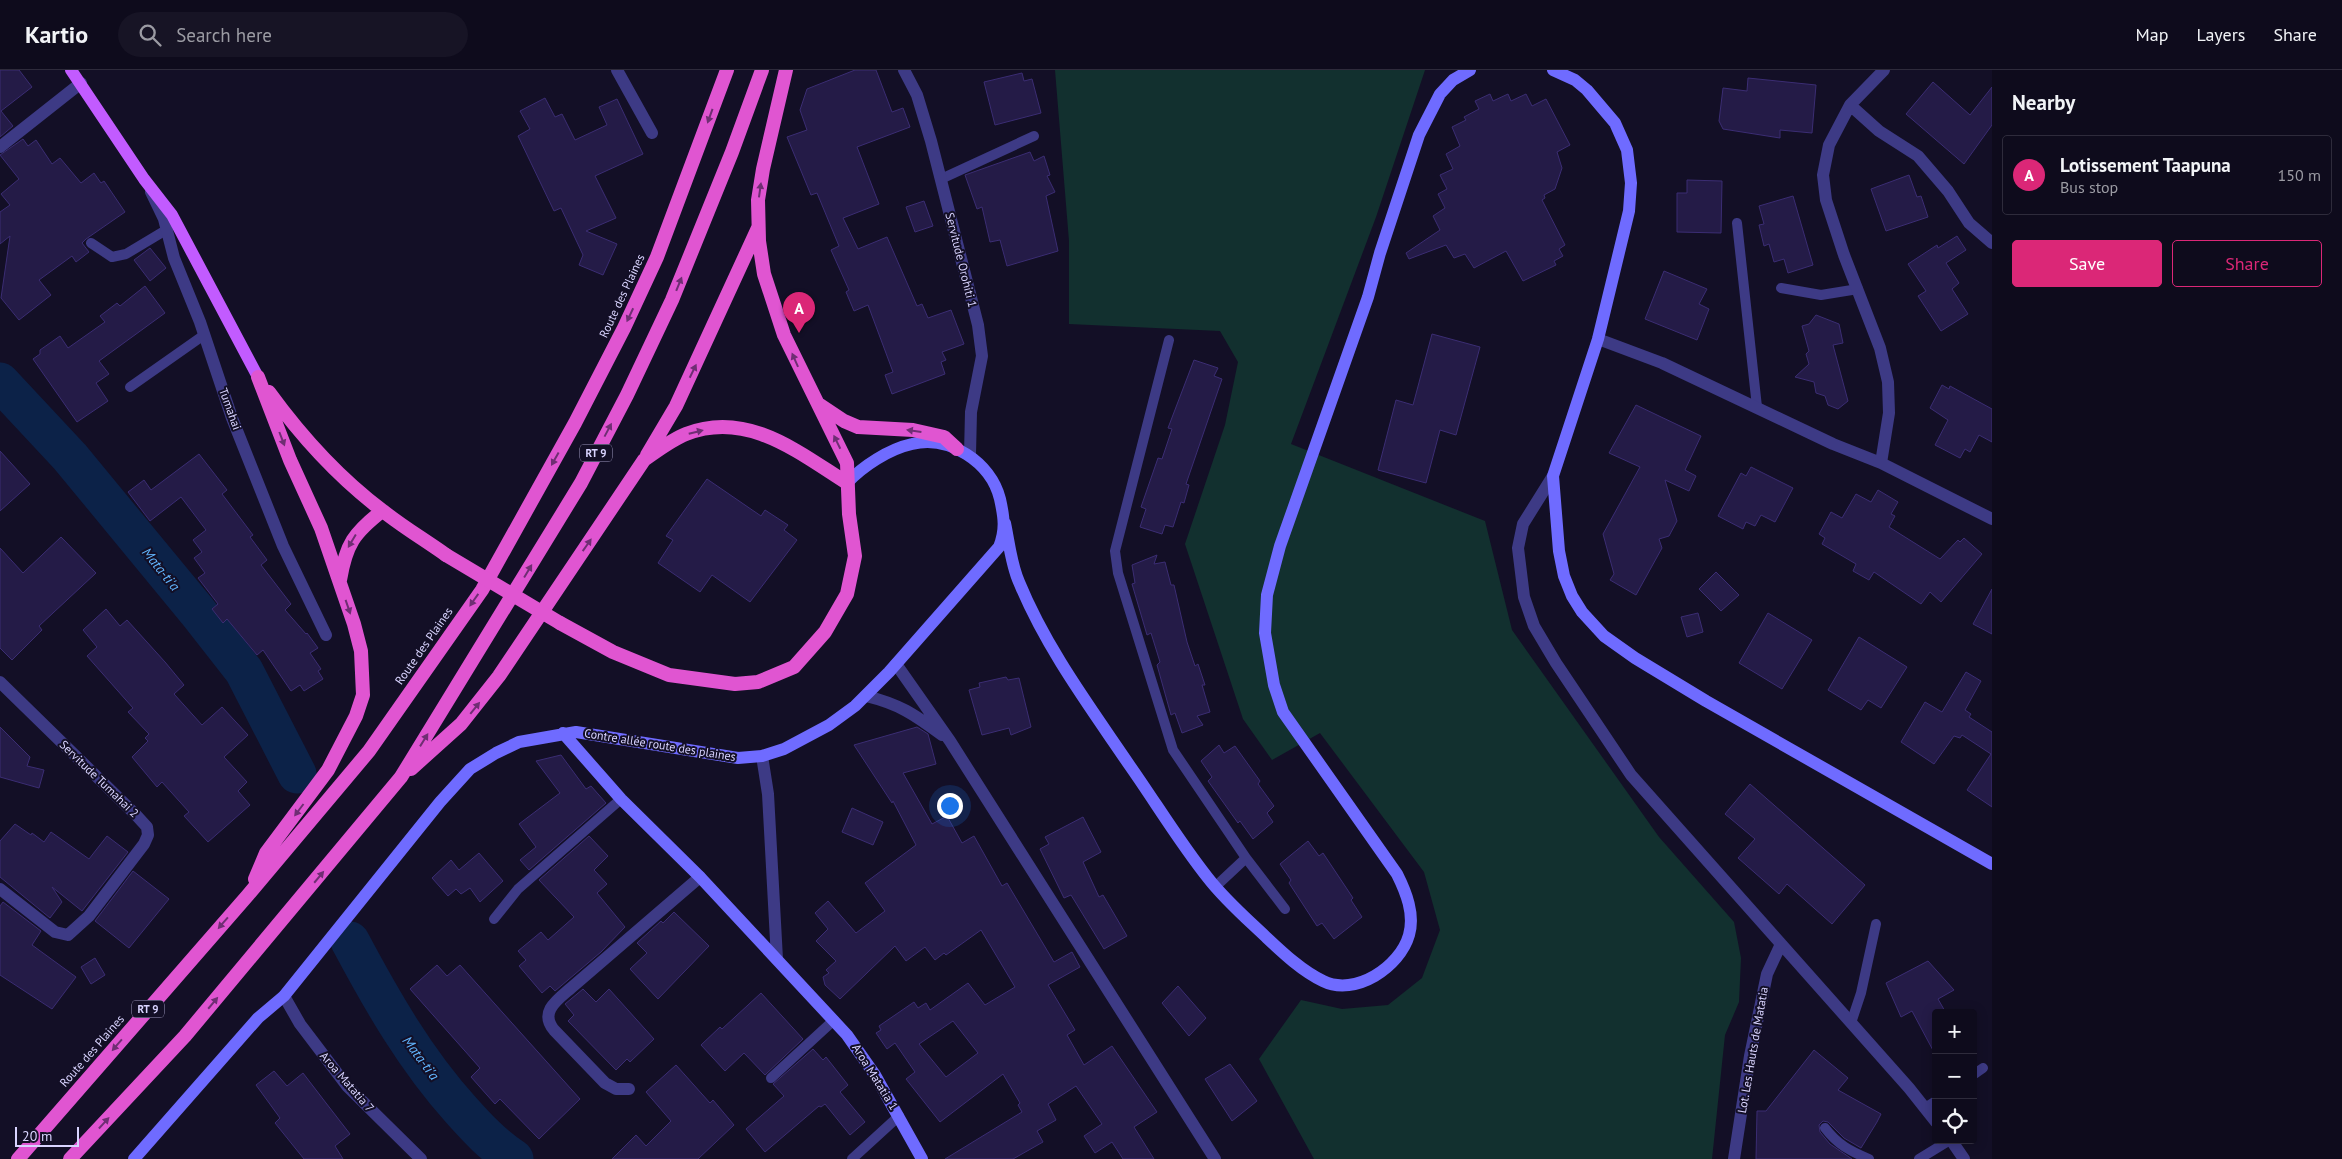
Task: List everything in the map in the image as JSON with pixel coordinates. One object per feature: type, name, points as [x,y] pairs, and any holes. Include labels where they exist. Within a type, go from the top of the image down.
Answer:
[{"type":"highway","name":"Route des Plaines","points":[[18,1159],[248,895],[272,856],[338,788],[369,751],[482,590],[576,423],[624,328],[657,257],[727,70]]},
{"type":"highway","name":"RT 9","points":[[70,1159],[185,1036],[288,915],[401,777],[581,483],[627,396],[672,300],[732,152],[762,70]]},
{"type":"highway","points":[[258,377],[294,426],[351,484],[382,511],[446,555],[560,623],[613,652],[669,675],[736,684],[758,682],[794,667],[825,632],[847,594],[856,556],[847,483],[847,463],[800,371],[772,301],[764,274],[758,200],[763,169],[786,70]]},
{"type":"highway","points":[[401,777],[461,724],[489,689],[644,460],[676,406],[759,227]]},
{"type":"highway","points":[[258,377],[290,460],[321,528],[340,583],[361,652],[363,695],[356,716],[328,770],[272,856]]},
{"type":"highway","points":[[818,403],[844,421],[858,427],[913,430],[944,436],[963,452]]},
{"type":"highway","points":[[644,460],[686,434],[734,426],[778,439],[847,483]]},
{"type":"highway","points":[[340,583],[349,544],[360,528],[382,511]]},
{"type":"main road","points":[[72,70],[144,179],[172,215],[258,377]]},
{"type":"main road","points":[[1005,523],[1018,580],[1047,640],[1087,704],[1215,886],[1244,917],[1291,958],[1324,982],[1339,986],[1358,984],[1374,977],[1404,950],[1410,934],[1411,920],[1408,895],[1397,874],[1283,712],[1269,659],[1265,615],[1272,575],[1280,546],[1368,297],[1380,253],[1419,135],[1440,94],[1453,80],[1470,70]]},
{"type":"main road","points":[[1553,70],[1575,80],[1606,111],[1621,135],[1630,164],[1629,211],[1598,340],[1553,476],[1558,551],[1564,576],[1582,612],[1604,636],[1635,658],[1706,701],[1992,864]]},
{"type":"main road","name":"Contre allée route des plaines","points":[[284,996],[440,802],[470,769],[496,753],[520,742],[576,732],[710,755],[738,758],[762,756],[784,748],[829,725],[866,696],[999,547],[1005,523],[997,484],[990,474],[963,452],[934,443],[913,444],[890,453],[858,471],[847,483]]},
{"type":"main road","name":"Aroa Matatia 1","points":[[563,733],[622,799],[700,877],[834,1020],[861,1052],[922,1159]]},
{"type":"main road","points":[[134,1159],[258,1018],[284,996]]},
{"type":"street","points":[[617,70],[652,133]]},
{"type":"street","name":"Servitude Orohiti 1","points":[[904,70],[920,102],[978,325],[982,356],[963,452]]},
{"type":"street","points":[[1881,463],[1889,413],[1888,382],[1880,348],[1844,256],[1826,200],[1823,175],[1829,145],[1850,105],[1884,70]]},
{"type":"street","points":[[0,147],[81,83]]},
{"type":"street","points":[[1850,105],[1879,131],[1918,156],[1948,191],[1969,223],[1992,243]]},
{"type":"street","name":"Tumahai","points":[[144,179],[164,219],[174,258],[204,335],[232,418],[283,546],[326,635]]},
{"type":"street","points":[[1598,340],[1662,363],[1833,444],[1881,463],[1992,519]]},
{"type":"street","points":[[1553,476],[1523,524],[1518,548],[1524,597],[1534,626],[1574,692],[1631,775],[1932,1117]]},
{"type":"street","points":[[896,664],[950,740],[1215,1159]]},
{"type":"street","name":"Servitude Tumahai 2","points":[[0,682],[71,753],[117,795],[146,826],[148,835],[144,844],[89,916],[68,935],[55,932],[0,889]]},
{"type":"street","points":[[866,696],[892,702],[950,740]]},
{"type":"street","points":[[762,756],[768,794],[777,959]]},
{"type":"street","points":[[629,1089],[616,1089],[606,1083],[554,1030],[548,1023],[547,1015],[553,1004],[570,988],[700,877]]},
{"type":"street","name":"Lot. Les Hauts de Matatia","points":[[1734,1159],[1762,994],[1767,974],[1781,944]]},
{"type":"street","name":"Aroa Matatia 7","points":[[284,996],[300,1024],[347,1086],[421,1159]]},
{"type":"street","points":[[1953,1144],[1964,1159]]},
{"type":"lane","points":[[940,179],[1034,136]]},
{"type":"lane","points":[[1737,223],[1757,407]]},
{"type":"lane","points":[[91,243],[112,258],[134,250],[166,230]]},
{"type":"lane","points":[[1781,288],[1821,295],[1858,289]]},
{"type":"lane","points":[[130,387],[204,335]]},
{"type":"lane","points":[[1169,340],[1116,551],[1118,573],[1173,750],[1183,768],[1246,858],[1285,909]]},
{"type":"lane","points":[[494,919],[525,882],[622,799]]},
{"type":"lane","points":[[1215,886],[1246,858]]},
{"type":"lane","points":[[1851,1023],[1861,993],[1876,924]]},
{"type":"lane","points":[[771,1078],[834,1020]]},
{"type":"lane","points":[[1977,1072],[1983,1068]]},
{"type":"lane","points":[[1925,1108],[1932,1104]]},
{"type":"lane","points":[[852,1159],[899,1116]]},
{"type":"lane","points":[[1825,1128],[1836,1143],[1846,1150],[1869,1159]]},
{"type":"lane","points":[[1919,1159],[1943,1144]]},
{"type":"green space","points":[[1055,70],[1425,70],[1376,217],[1291,444],[1485,521],[1512,630],[1659,837],[1734,922],[1741,958],[1739,1002],[1725,1035],[1712,1159],[1314,1159],[1259,1059],[1301,1000],[1342,1009],[1388,1005],[1422,978],[1440,930],[1424,872],[1320,733],[1272,760],[1243,719],[1185,544],[1225,425],[1238,362],[1220,331],[1069,324],[1069,241]]},
{"type":"building","points":[[0,70],[19,70],[32,87],[1,111],[13,126],[0,137]]},
{"type":"building","points":[[855,70],[876,70],[892,112],[903,108],[910,127],[857,147],[879,204],[843,218],[858,249],[887,237],[917,306],[922,304],[928,318],[951,310],[964,344],[942,352],[946,360],[941,362],[945,374],[892,394],[885,375],[893,372],[868,305],[854,311],[846,292],[849,290],[831,250],[839,246],[817,193],[811,195],[787,137],[807,130],[800,110],[807,89]]},
{"type":"building","points":[[1022,73],[1024,81],[1032,79],[1041,113],[995,125],[984,82]]},
{"type":"building","points":[[1748,78],[1816,85],[1812,133],[1780,130],[1780,138],[1723,129],[1719,121],[1723,88],[1747,91]]},
{"type":"building","points":[[1933,82],[1970,115],[1992,87],[1992,125],[1964,164],[1906,114]]},
{"type":"building","points":[[1490,94],[1493,101],[1508,94],[1511,101],[1526,94],[1532,106],[1546,99],[1570,145],[1557,152],[1562,168],[1555,189],[1544,195],[1545,198],[1542,200],[1565,245],[1559,249],[1563,256],[1554,261],[1556,265],[1523,281],[1506,251],[1474,268],[1465,254],[1454,258],[1446,245],[1409,259],[1406,253],[1440,230],[1433,216],[1445,208],[1438,194],[1447,189],[1440,175],[1453,169],[1446,154],[1460,146],[1452,127],[1466,120],[1464,117],[1479,109],[1475,101]]},
{"type":"building","points":[[545,98],[555,117],[562,114],[575,140],[607,125],[599,107],[617,99],[643,154],[595,176],[616,218],[586,231],[617,244],[603,275],[579,265],[583,255],[561,208],[554,211],[518,136],[530,129],[520,111]]},
{"type":"building","points":[[23,139],[28,146],[36,140],[52,164],[60,158],[81,183],[94,173],[101,183],[104,181],[125,212],[82,243],[89,252],[76,262],[72,256],[39,280],[51,295],[19,320],[1,298],[10,236],[0,244],[0,212],[10,205],[1,194],[19,179],[0,155]]},
{"type":"building","points":[[1030,152],[1034,161],[1044,156],[1050,175],[1047,176],[1055,192],[1046,196],[1058,251],[1007,266],[1000,240],[990,242],[982,207],[977,209],[965,175]]},
{"type":"building","points":[[1909,175],[1917,197],[1921,196],[1928,217],[1886,231],[1871,189]]},
{"type":"building","points":[[1687,180],[1722,181],[1721,233],[1677,232],[1677,193],[1687,193]]},
{"type":"building","points":[[1793,196],[1813,265],[1788,273],[1784,259],[1774,262],[1769,244],[1764,246],[1759,225],[1764,224],[1759,206]]},
{"type":"building","points":[[924,201],[933,226],[915,232],[906,207]]},
{"type":"building","points":[[1957,236],[1966,250],[1946,263],[1959,283],[1952,289],[1968,314],[1941,331],[1918,296],[1926,291],[1908,264],[1937,245],[1938,248]]},
{"type":"building","points":[[150,248],[166,268],[150,281],[134,260]]},
{"type":"building","points":[[1664,271],[1707,289],[1699,304],[1709,309],[1697,340],[1645,319]]},
{"type":"building","points":[[145,286],[165,313],[99,361],[109,374],[96,383],[108,401],[77,422],[33,359],[40,354],[40,350],[60,336],[68,348],[105,322],[100,316],[117,303],[120,306]]},
{"type":"building","points":[[1816,315],[1839,324],[1843,343],[1833,345],[1848,401],[1838,409],[1828,405],[1825,396],[1816,393],[1814,382],[1795,377],[1809,364],[1806,354],[1809,351],[1802,326],[1809,324]]},
{"type":"building","points":[[1432,334],[1480,347],[1456,435],[1440,430],[1426,483],[1378,470],[1396,400],[1413,405]]},
{"type":"building","points":[[1194,360],[1218,368],[1214,376],[1222,379],[1186,484],[1189,485],[1184,503],[1181,502],[1173,527],[1165,525],[1162,534],[1140,527],[1146,509],[1141,507],[1158,458],[1162,459],[1172,429],[1168,428]]},
{"type":"building","points":[[1942,385],[1949,389],[1950,386],[1992,409],[1992,442],[1979,435],[1970,452],[1965,449],[1960,458],[1935,445],[1948,420],[1930,408]]},
{"type":"building","points":[[1636,405],[1701,436],[1685,470],[1696,476],[1689,491],[1665,480],[1677,521],[1669,536],[1659,539],[1662,548],[1636,595],[1610,580],[1614,574],[1603,534],[1640,467],[1609,453]]},
{"type":"building","points":[[0,451],[30,484],[0,511]]},
{"type":"building","points":[[199,454],[227,490],[222,494],[253,535],[250,537],[267,560],[261,565],[291,604],[285,610],[307,633],[318,648],[310,653],[321,669],[318,671],[323,679],[304,691],[300,685],[291,691],[263,650],[257,655],[227,619],[223,623],[212,609],[218,604],[198,578],[205,573],[194,558],[202,552],[193,540],[206,530],[181,497],[150,521],[128,492],[144,480],[151,490]]},
{"type":"building","points":[[1751,467],[1793,488],[1775,522],[1761,515],[1755,526],[1746,522],[1743,529],[1718,516],[1741,473],[1746,476]]},
{"type":"building","points":[[707,479],[761,516],[765,510],[788,525],[784,530],[797,540],[750,602],[712,575],[700,592],[658,563],[673,540],[666,536]]},
{"type":"building","points":[[1878,490],[1898,502],[1891,514],[1895,516],[1889,527],[1940,559],[1958,540],[1960,542],[1964,538],[1982,554],[1941,602],[1930,592],[1921,604],[1874,572],[1869,580],[1853,571],[1856,564],[1822,544],[1825,538],[1819,534],[1831,512],[1842,518],[1856,494],[1871,502]]},
{"type":"building","points":[[61,537],[96,573],[39,626],[42,630],[12,660],[0,648],[0,548],[23,573]]},
{"type":"building","points":[[1157,555],[1154,564],[1165,562],[1171,585],[1174,585],[1187,642],[1195,666],[1198,664],[1205,685],[1202,685],[1210,712],[1197,716],[1203,725],[1182,733],[1175,713],[1171,715],[1157,665],[1160,662],[1151,633],[1147,635],[1132,584],[1135,583],[1132,565]]},
{"type":"building","points":[[1716,572],[1739,595],[1721,611],[1699,589]]},
{"type":"building","points":[[1992,589],[1992,634],[1973,624]]},
{"type":"building","points":[[106,609],[120,626],[127,620],[165,662],[184,685],[174,694],[202,725],[222,707],[248,735],[224,757],[247,782],[238,791],[250,805],[208,842],[184,816],[189,812],[162,782],[157,787],[132,757],[148,741],[145,738],[149,734],[128,712],[133,708],[87,656],[97,647],[83,630]]},
{"type":"building","points":[[1698,613],[1703,632],[1687,637],[1681,617]]},
{"type":"building","points":[[1768,613],[1812,640],[1782,689],[1739,663]]},
{"type":"building","points":[[1859,637],[1907,667],[1881,708],[1868,700],[1861,710],[1828,690]]},
{"type":"building","points":[[1966,672],[1981,681],[1965,710],[1971,714],[1969,717],[1992,732],[1992,807],[1967,790],[1991,754],[1962,735],[1960,738],[1954,736],[1934,764],[1901,742],[1925,702],[1942,712]]},
{"type":"building","points":[[1006,677],[1008,680],[1019,678],[1031,727],[1011,735],[1009,728],[982,735],[969,690],[980,687],[979,683]]},
{"type":"building","points":[[0,727],[30,757],[27,766],[44,770],[39,788],[0,777]]},
{"type":"building","points":[[917,727],[928,734],[936,764],[903,773],[932,824],[947,816],[962,843],[974,836],[1002,886],[1007,883],[1054,962],[1072,952],[1080,967],[1048,985],[1075,1030],[1067,1035],[1084,1065],[1112,1046],[1157,1112],[1134,1127],[1154,1159],[1123,1159],[1112,1142],[1095,1153],[1084,1136],[1102,1124],[1076,1086],[1048,1104],[1056,1120],[1037,1131],[1043,1142],[1013,1159],[945,1159],[1022,1112],[1018,1105],[1020,1103],[1003,1074],[940,1122],[906,1079],[915,1072],[895,1043],[887,1049],[876,1033],[881,1030],[879,1026],[914,1002],[918,1008],[926,1003],[930,1010],[968,983],[985,1005],[1015,987],[981,930],[946,955],[944,953],[935,960],[925,947],[906,961],[895,946],[840,999],[825,985],[823,977],[829,973],[826,970],[836,961],[816,941],[828,929],[815,913],[828,901],[856,933],[885,911],[865,883],[916,845],[893,801],[892,803],[854,745]],"holes":[[[953,1021],[978,1053],[946,1077],[919,1044]]]},
{"type":"building","points":[[1219,745],[1224,753],[1235,746],[1260,781],[1258,784],[1274,806],[1267,813],[1273,822],[1253,839],[1240,821],[1238,823],[1208,781],[1212,777],[1201,761]]},
{"type":"building","points":[[561,755],[586,789],[591,786],[606,803],[529,870],[520,860],[536,847],[519,824],[560,793],[536,761]]},
{"type":"building","points":[[1750,784],[1865,885],[1832,924],[1787,884],[1779,894],[1738,858],[1755,839],[1725,814]]},
{"type":"building","points":[[852,808],[883,822],[873,845],[842,832]]},
{"type":"building","points":[[1083,817],[1101,852],[1083,862],[1099,897],[1103,895],[1127,936],[1104,949],[1071,895],[1064,898],[1040,849],[1049,844],[1045,837]]},
{"type":"building","points":[[15,824],[44,842],[51,832],[89,859],[107,836],[128,852],[82,911],[52,887],[62,902],[50,918],[0,877],[0,841]]},
{"type":"building","points":[[589,836],[608,856],[594,870],[607,884],[597,893],[625,927],[601,952],[555,991],[550,986],[542,993],[519,966],[526,960],[518,951],[541,932],[548,940],[574,917],[539,880]]},
{"type":"building","points":[[1308,841],[1319,856],[1323,853],[1353,898],[1351,900],[1362,917],[1334,939],[1322,923],[1317,926],[1289,883],[1291,880],[1280,864]]},
{"type":"building","points":[[479,853],[503,881],[480,902],[470,888],[461,894],[456,889],[448,896],[432,878],[451,860],[459,870]]},
{"type":"building","points":[[133,871],[169,899],[129,948],[95,921]]},
{"type":"building","points":[[3,902],[41,931],[32,945],[76,977],[52,1009],[0,975],[0,906]]},
{"type":"building","points":[[674,912],[709,946],[658,999],[630,969],[647,953],[637,943]]},
{"type":"building","points":[[95,958],[105,975],[91,984],[81,967]]},
{"type":"building","points":[[1928,961],[1954,990],[1938,999],[1944,1009],[1932,1009],[1932,1048],[1912,1011],[1901,1017],[1886,983]]},
{"type":"building","points":[[437,965],[447,976],[460,965],[580,1099],[539,1139],[500,1099],[495,1104],[471,1077],[480,1068],[410,989]]},
{"type":"building","points":[[1178,986],[1206,1018],[1189,1036],[1162,1003]]},
{"type":"building","points":[[583,989],[596,1002],[609,989],[654,1039],[630,1062],[627,1059],[616,1070],[568,1021],[574,1015],[565,1004]]},
{"type":"building","points":[[761,993],[803,1039],[765,1075],[744,1053],[725,1071],[701,1045],[720,1027],[722,1029]]},
{"type":"building","points":[[813,1049],[823,1060],[826,1057],[848,1085],[840,1092],[865,1122],[850,1135],[825,1104],[821,1107],[819,1106],[765,1152],[746,1129],[784,1096],[773,1084]]},
{"type":"building","points":[[1814,1050],[1848,1078],[1838,1090],[1881,1114],[1877,1122],[1861,1148],[1844,1138],[1828,1122],[1823,1121],[1819,1125],[1820,1132],[1830,1144],[1852,1159],[1756,1159],[1757,1111],[1766,1111]]},
{"type":"building","points":[[1230,1064],[1257,1101],[1232,1121],[1205,1079]]},
{"type":"building","points":[[676,1065],[710,1103],[713,1100],[734,1125],[698,1159],[612,1159],[636,1135],[646,1146],[671,1121],[646,1092]]},
{"type":"building","points":[[274,1071],[287,1086],[303,1073],[350,1134],[335,1146],[343,1159],[304,1159],[275,1123],[280,1118],[256,1085]]},
{"type":"waterway","name":"Mata-ti'a","points":[[0,382],[70,457],[244,671],[297,774]]},
{"type":"waterway","name":"Mata-ti'a","points":[[350,941],[400,1029],[444,1091],[480,1130],[514,1159]]},
{"type":"place","name":"Lotissement Taapuna","points":[[799,333]]}]
